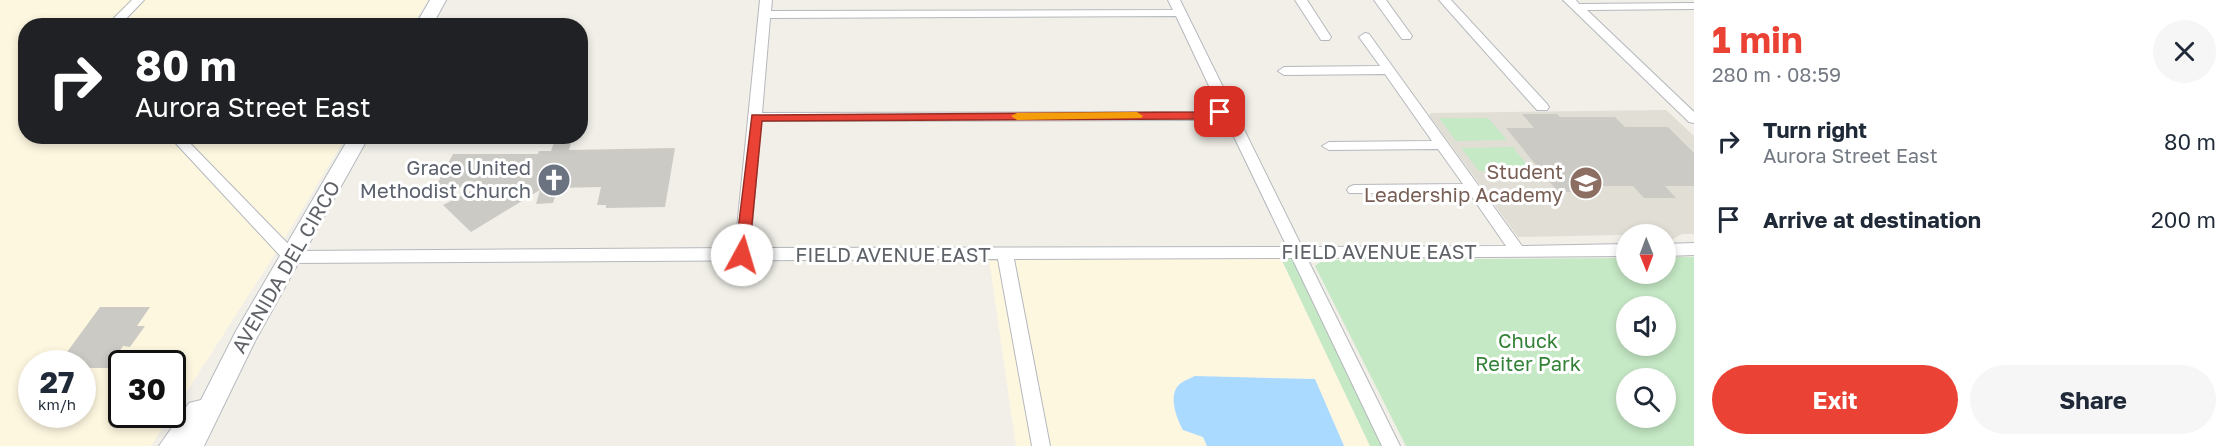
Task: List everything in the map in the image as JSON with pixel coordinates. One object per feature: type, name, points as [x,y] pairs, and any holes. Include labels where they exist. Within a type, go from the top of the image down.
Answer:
[{"type":"street","points":[[120,18],[138,0]]},
{"type":"street","points":[[428,18],[438,0]]},
{"type":"street","points":[[742,255],[766,0]]},
{"type":"street","points":[[1301,0],[1325,37]]},
{"type":"street","points":[[1380,0],[1406,36]]},
{"type":"street","points":[[1445,0],[1542,106]]},
{"type":"street","points":[[1572,3],[1694,6]]},
{"type":"street","points":[[1572,3],[1688,107],[1694,118]]},
{"type":"street","points":[[764,15],[1177,7],[1391,446]]},
{"type":"street","points":[[1365,37],[1518,251]]},
{"type":"street","points":[[1284,71],[1389,70]]},
{"type":"street","points":[[756,117],[1197,116],[1212,114],[1228,108]]},
{"type":"street","points":[[183,144],[291,257]]},
{"type":"street","name":"AVENIDA DEL CIRCO","points":[[191,446],[230,365],[355,144]]},
{"type":"street","points":[[1329,146],[1443,145]]},
{"type":"street","points":[[1354,190],[1474,189]]},
{"type":"street","points":[[1676,250],[1694,249]]},
{"type":"street","name":"FIELD AVENUE EAST","points":[[291,257],[1616,250]]},
{"type":"street","points":[[1005,254],[1041,446]]},
{"type":"street","name":"AVENIDA DEL CIRCO","points":[[172,446],[230,365]]},
{"type":"shaded area","points":[[0,0],[428,0],[417,18],[18,18],[18,144],[342,144],[275,254],[186,393],[186,350],[108,350],[108,428],[163,428],[151,446],[0,446]]},
{"type":"shaded area","name":"Student Leadership Academy","points":[[1666,110],[1694,136],[1694,234],[1682,234],[1676,237],[1676,224],[1616,224],[1616,235],[1518,237],[1429,115],[1431,113]]},
{"type":"shaded area","points":[[1277,250],[1370,446],[1344,446],[1314,380],[1183,430],[1203,437],[1207,446],[1016,446],[988,252]]},
{"type":"green space","points":[[1439,118],[1488,118],[1507,140],[1456,141]]},
{"type":"green space","points":[[1513,147],[1532,171],[1479,171],[1461,148]]},
{"type":"green space","points":[[1616,248],[1316,255],[1307,262],[1396,446],[1370,446],[1277,250]]},
{"type":"green space","name":"Chuck Reiter Park","points":[[1676,257],[1694,257],[1694,446],[1406,446],[1315,266],[1323,260],[1616,258],[1616,284],[1676,284]]},
{"type":"water","points":[[1195,376],[1315,379],[1344,446],[1207,446],[1203,437],[1183,430],[1174,406],[1174,393],[1177,387]]},
{"type":"building","name":"Student Leadership Academy","points":[[1522,114],[1615,117],[1625,127],[1668,127],[1694,153],[1694,186],[1665,186],[1676,198],[1644,198],[1633,186],[1574,186],[1579,192],[1558,192],[1506,128],[1534,128]]},
{"type":"building","name":"Grace United Methodist Church","points":[[553,144],[571,144],[569,150],[675,148],[665,207],[606,208],[606,205],[597,205],[601,187],[558,188],[553,203],[536,204],[540,190],[471,232],[443,205],[479,187],[435,188],[453,154],[538,154],[539,151],[551,151]]},
{"type":"building","points":[[100,307],[150,307],[137,326],[145,326],[130,347],[123,346],[120,350],[108,350],[108,368],[96,368],[96,350],[69,350]]},
{"type":"slow traffic","points":[[1017,116],[1137,116]]},
{"type":"place","name":"Grace United Methodist Church","points":[[554,180]]},
{"type":"place","name":"Student Leadership Academy","points":[[1586,183]]},
{"type":"route","points":[[742,255],[756,117],[1197,116],[1220,112]]}]
